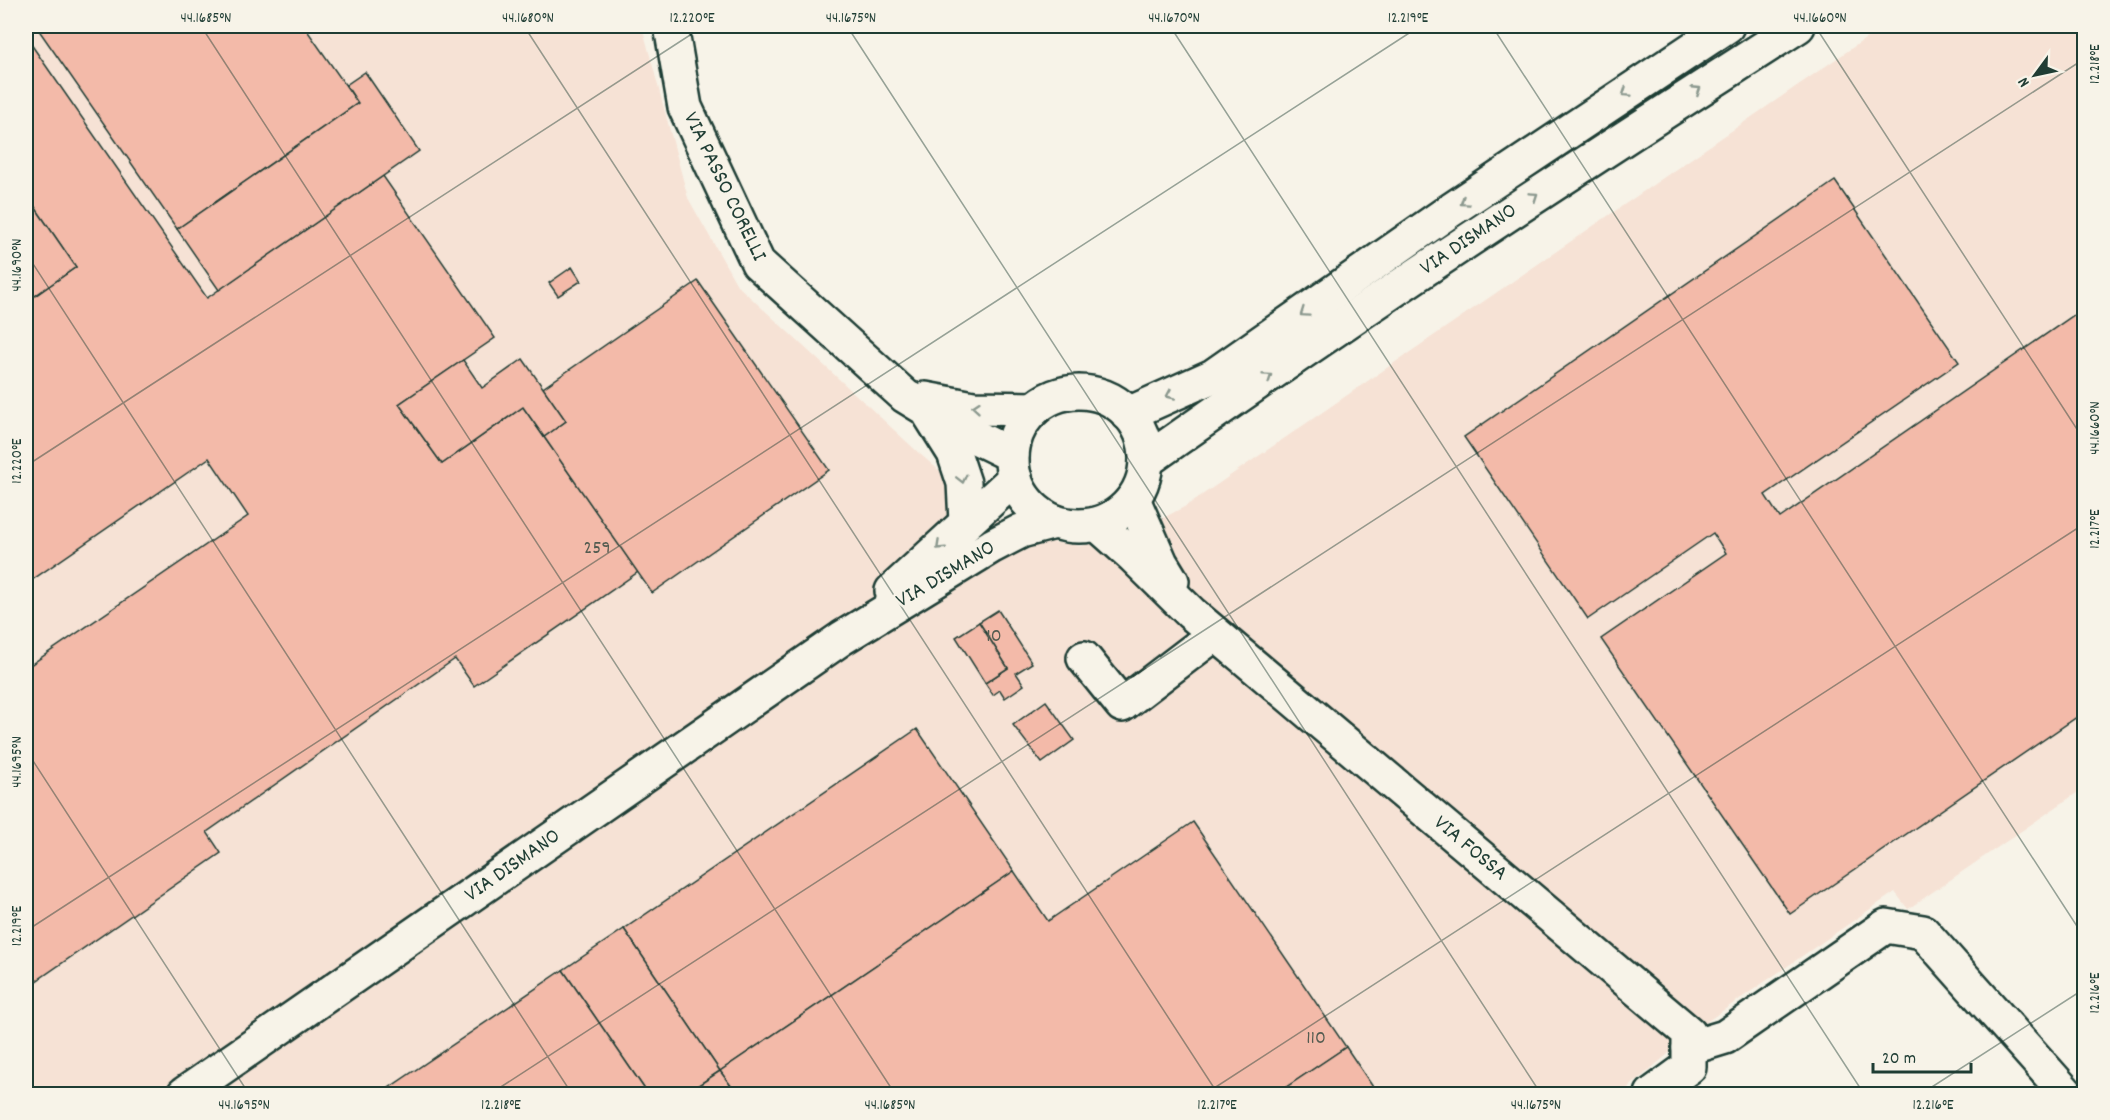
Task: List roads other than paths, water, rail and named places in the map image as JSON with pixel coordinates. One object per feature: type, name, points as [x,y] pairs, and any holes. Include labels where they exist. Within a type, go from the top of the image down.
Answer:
[{"type":"main road","name":"VIA PASSO CORELLI","points":[[671,26],[685,107],[758,264],[915,402],[959,429],[1013,467]]},
{"type":"main road","name":"VIA DISMANO","points":[[1128,414],[1213,376],[1448,212],[1727,26]]},
{"type":"main road","name":"VIA DISMANO","points":[[1146,461],[1538,193],[1798,26]]},
{"type":"main road","points":[[1072,393],[1092,394],[1112,401],[1128,414],[1138,428],[1144,444],[1146,461],[1143,481],[1133,499],[1117,514],[1097,524],[1076,526],[1055,522],[1037,512],[1023,497],[1013,467],[1016,438],[1023,423],[1034,409],[1052,398],[1072,393]]},
{"type":"main road","points":[[915,402],[974,408],[1034,409]]},
{"type":"main road","points":[[915,402],[954,453],[964,483],[966,522]]},
{"type":"main road","name":"VIA DISMANO","points":[[842,638],[966,522],[1013,467]]},
{"type":"main road","name":"VIA FOSSA","points":[[1133,499],[1161,563],[1203,623]]},
{"type":"main road","name":"VIA DISMANO","points":[[184,1095],[842,638],[992,546],[1021,531],[1055,522]]},
{"type":"main road","name":"VIA FOSSA","points":[[1097,524],[1203,623],[1689,1033],[1689,1048]]},
{"type":"main road","points":[[1084,658],[1122,705],[1203,623]]},
{"type":"main road","points":[[1652,1095],[1689,1067],[1689,1048],[1725,1037],[1886,926],[1923,932],[2067,1095]]}]
